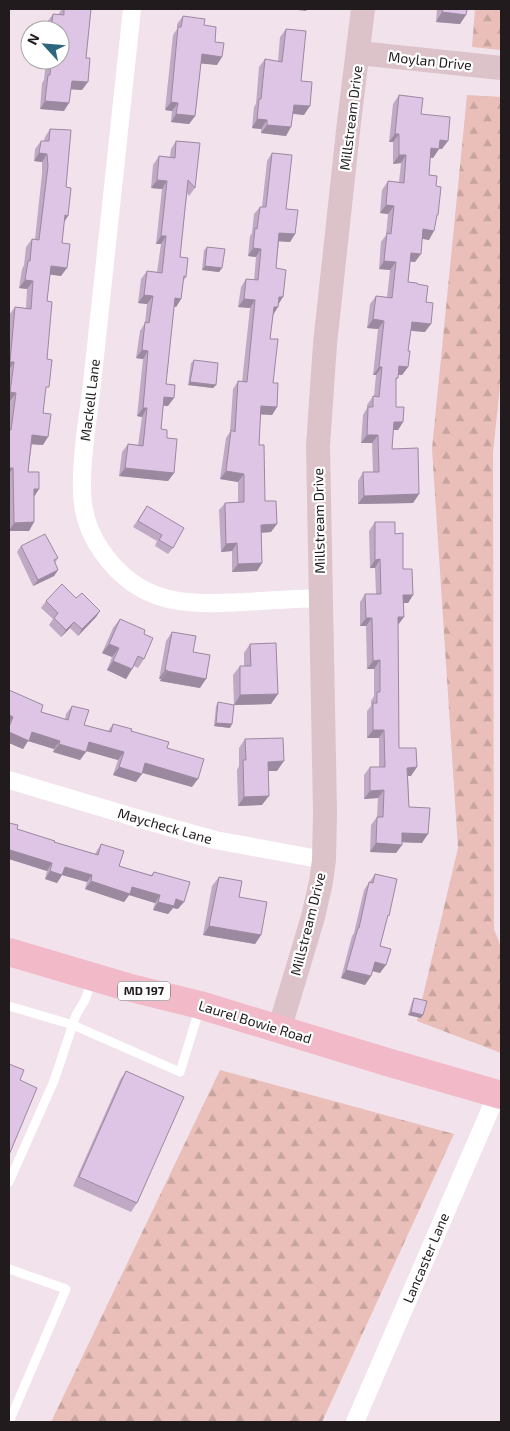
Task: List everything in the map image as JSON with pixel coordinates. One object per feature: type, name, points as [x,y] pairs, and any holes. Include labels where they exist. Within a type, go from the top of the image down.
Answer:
[{"type":"main road","name":"Laurel Bowie Road","points":[[9,952],[93,977],[200,1005],[499,1095]]},
{"type":"street","name":"Mackell Lane","points":[[132,9],[85,446],[82,490],[88,524],[100,548],[118,572],[141,589],[161,597],[182,602],[205,604],[321,598]]},
{"type":"street","name":"Millstream Drive","points":[[279,1030],[313,917],[324,860],[325,812],[318,446],[325,344],[363,9]]},
{"type":"street","name":"Moylan Drive","points":[[359,53],[501,68]]},
{"type":"street","name":"Maycheck Lane","points":[[9,780],[215,840],[324,860]]},
{"type":"street","name":"Lancaster Lane","points":[[356,1422],[499,1095]]},
{"type":"lane","points":[[9,1182],[54,1081],[76,1015],[85,1000],[93,977]]},
{"type":"lane","points":[[9,1006],[73,1025],[180,1072],[200,1005]]},
{"type":"lane","points":[[9,1269],[66,1289],[9,1422]]},
{"type":"green space","points":[[475,9],[501,9],[501,50],[472,47]]},
{"type":"green space","points":[[467,95],[501,97],[501,377],[493,452],[494,929],[501,947],[501,1053],[417,1021],[458,848],[432,449]]},
{"type":"green space","points":[[220,1070],[454,1134],[322,1422],[51,1422]]},
{"type":"building","points":[[64,9],[91,9],[86,58],[90,58],[88,82],[72,81],[69,103],[45,101],[50,70],[70,70],[70,20],[52,20],[53,14],[64,15]]},
{"type":"building","points":[[443,9],[467,9],[466,15],[442,12]]},
{"type":"building","points":[[183,16],[205,19],[204,25],[216,27],[215,42],[224,43],[222,57],[202,54],[195,116],[176,114],[178,103],[171,102],[178,27],[181,27]]},
{"type":"building","points":[[286,29],[306,31],[301,81],[312,82],[310,106],[294,105],[291,127],[267,125],[267,120],[257,119],[265,59],[282,62]]},
{"type":"building","points":[[399,95],[423,98],[421,114],[450,117],[448,141],[440,140],[439,149],[431,148],[429,175],[437,176],[436,186],[441,187],[434,231],[423,229],[421,254],[411,253],[408,282],[428,286],[426,302],[433,303],[431,324],[412,322],[408,367],[399,366],[398,378],[396,378],[396,407],[404,407],[403,422],[394,422],[392,449],[418,448],[419,494],[364,496],[363,472],[379,472],[378,435],[367,435],[368,407],[373,407],[373,396],[379,397],[382,367],[379,367],[384,321],[373,319],[376,296],[392,298],[396,262],[384,261],[387,233],[391,234],[394,206],[386,205],[388,181],[404,183],[406,155],[399,155],[399,134],[395,134]]},
{"type":"building","points":[[50,129],[71,130],[66,187],[71,188],[68,216],[65,215],[62,243],[70,244],[67,268],[51,266],[47,301],[52,302],[47,359],[52,360],[49,387],[46,387],[43,413],[51,414],[48,437],[32,435],[28,472],[39,472],[39,489],[34,489],[34,522],[14,523],[13,468],[9,468],[9,430],[11,430],[16,393],[10,392],[14,362],[10,362],[15,307],[31,309],[33,281],[25,280],[28,261],[30,261],[32,239],[39,240],[48,166],[47,154],[39,153],[41,141],[49,141]]},
{"type":"building","points":[[176,141],[200,143],[195,188],[188,180],[180,257],[188,258],[186,277],[184,276],[181,299],[175,298],[166,384],[175,385],[174,398],[164,397],[161,429],[167,430],[167,438],[177,439],[174,473],[125,468],[128,444],[143,446],[147,408],[143,408],[148,351],[142,350],[145,322],[149,323],[153,296],[144,295],[147,271],[162,273],[166,236],[161,236],[167,181],[157,180],[159,156],[175,158]]},
{"type":"building","points":[[272,153],[292,155],[286,209],[298,210],[295,234],[279,233],[276,268],[286,270],[283,297],[279,297],[278,307],[274,307],[270,339],[278,339],[273,383],[278,383],[277,407],[261,406],[259,445],[264,445],[265,501],[276,501],[277,524],[261,525],[262,563],[238,564],[237,543],[226,544],[225,503],[244,502],[244,474],[226,471],[231,430],[235,432],[238,381],[247,382],[255,300],[244,299],[246,279],[258,280],[261,249],[253,248],[255,228],[257,229],[260,207],[266,207]]},
{"type":"building","points":[[207,247],[225,249],[222,268],[205,266]]},
{"type":"building","points":[[194,360],[218,363],[216,385],[190,382]]},
{"type":"building","points":[[147,506],[184,528],[173,548],[159,540],[162,535],[138,521]]},
{"type":"building","points":[[375,522],[395,522],[395,534],[403,533],[403,569],[412,569],[413,595],[403,595],[404,617],[398,617],[399,748],[416,748],[417,767],[407,768],[409,807],[430,808],[428,834],[402,833],[402,845],[376,843],[377,817],[383,817],[384,790],[370,791],[370,767],[385,767],[384,730],[373,730],[373,703],[377,703],[377,692],[380,692],[380,660],[373,661],[372,618],[366,618],[365,594],[381,594],[380,559],[375,560]]},
{"type":"building","points":[[45,534],[58,558],[54,560],[58,570],[38,580],[21,546]]},
{"type":"building","points":[[62,584],[76,598],[82,593],[100,611],[82,629],[74,622],[66,630],[54,618],[58,613],[46,601]]},
{"type":"building","points":[[120,619],[145,630],[144,634],[153,638],[144,659],[138,656],[132,669],[113,661],[119,648],[109,644]]},
{"type":"building","points":[[172,632],[196,636],[193,652],[210,655],[206,679],[165,670]]},
{"type":"building","points":[[276,643],[278,694],[240,695],[240,666],[251,666],[250,644]]},
{"type":"building","points":[[9,690],[43,705],[41,712],[68,720],[72,706],[89,710],[84,725],[111,732],[113,724],[169,742],[167,748],[204,759],[198,779],[145,763],[142,774],[119,767],[124,752],[89,742],[86,752],[59,744],[60,741],[32,732],[29,741],[9,732],[13,717],[9,715]]},
{"type":"building","points":[[218,702],[234,705],[232,724],[216,723]]},
{"type":"building","points":[[283,738],[284,761],[268,762],[269,796],[244,797],[243,760],[246,760],[245,739]]},
{"type":"building","points":[[9,823],[18,825],[17,829],[98,855],[101,844],[124,851],[119,866],[152,876],[154,872],[190,882],[184,902],[176,899],[174,906],[158,902],[160,895],[132,887],[130,894],[91,881],[92,875],[65,867],[62,875],[50,871],[52,863],[10,850],[9,854]]},
{"type":"building","points":[[375,874],[397,879],[380,946],[391,949],[386,965],[375,962],[371,976],[346,970],[359,928],[369,882],[373,883]]},
{"type":"building","points":[[219,877],[242,881],[239,897],[267,902],[261,935],[209,926]]},
{"type":"building","points":[[414,998],[427,1001],[423,1015],[411,1012]]},
{"type":"building","points":[[9,1064],[24,1070],[20,1080],[37,1088],[9,1155]]},
{"type":"building","points":[[126,1071],[184,1097],[137,1203],[79,1177]]}]
